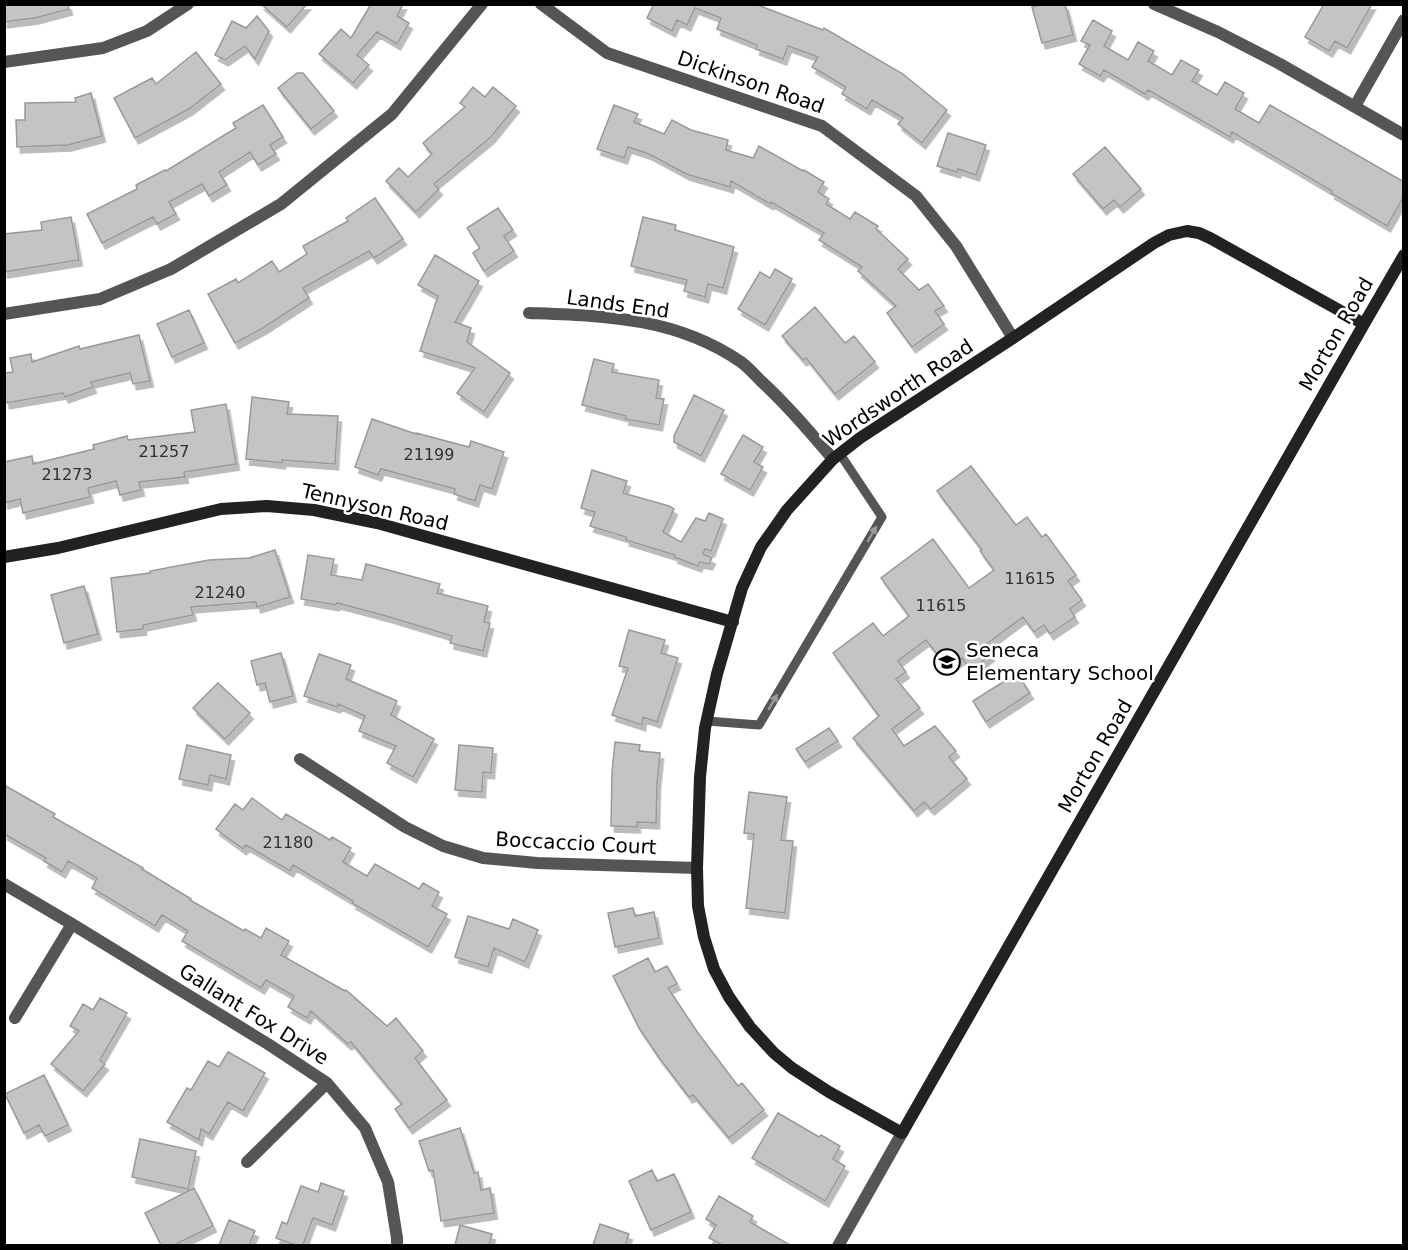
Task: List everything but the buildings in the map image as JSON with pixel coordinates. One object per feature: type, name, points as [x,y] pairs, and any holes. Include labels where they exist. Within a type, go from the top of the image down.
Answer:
[{"type":"street","points":[[4,62],[104,48],[147,31],[188,4]]},
{"type":"street","points":[[4,314],[100,299],[171,269],[281,204],[392,114],[482,4]]},
{"type":"street","name":"Dickinson Road","points":[[541,4],[607,53],[822,126],[916,196],[956,246],[1013,338]]},
{"type":"street","points":[[1154,4],[1175,9],[1270,58],[1404,135]]},
{"type":"street","points":[[1354,106],[1404,20]]},
{"type":"street","name":"Wordsworth Road","points":[[902,1133],[829,1092],[792,1068],[774,1053],[750,1027],[729,997],[714,969],[704,937],[698,906],[697,868],[700,777],[707,721],[717,674],[742,588],[761,547],[787,510],[836,456],[1169,235],[1187,231],[1199,232],[1364,324]]},
{"type":"street","name":"Morton Road","points":[[838,1245],[1404,255]]},
{"type":"street","name":"Lands End","points":[[529,313],[597,316],[654,324],[701,339],[742,363],[836,456]]},
{"type":"street","name":"Tennyson Road","points":[[4,557],[58,548],[220,509],[267,506],[303,509],[377,523],[733,622]]},
{"type":"street","name":"Boccaccio Court","points":[[300,759],[405,827],[443,846],[483,858],[537,863],[697,868]]},
{"type":"street","name":"Gallant Fox Drive","points":[[4,884],[268,1044],[327,1083],[365,1128],[388,1182],[397,1245]]},
{"type":"street","points":[[15,1018],[72,924]]},
{"type":"street","points":[[247,1162],[327,1083]]},
{"type":"lane","points":[[707,721],[759,725],[882,517],[836,456]]},
{"type":"place","name":"Seneca Elementary School","points":[[947,662]]}]
